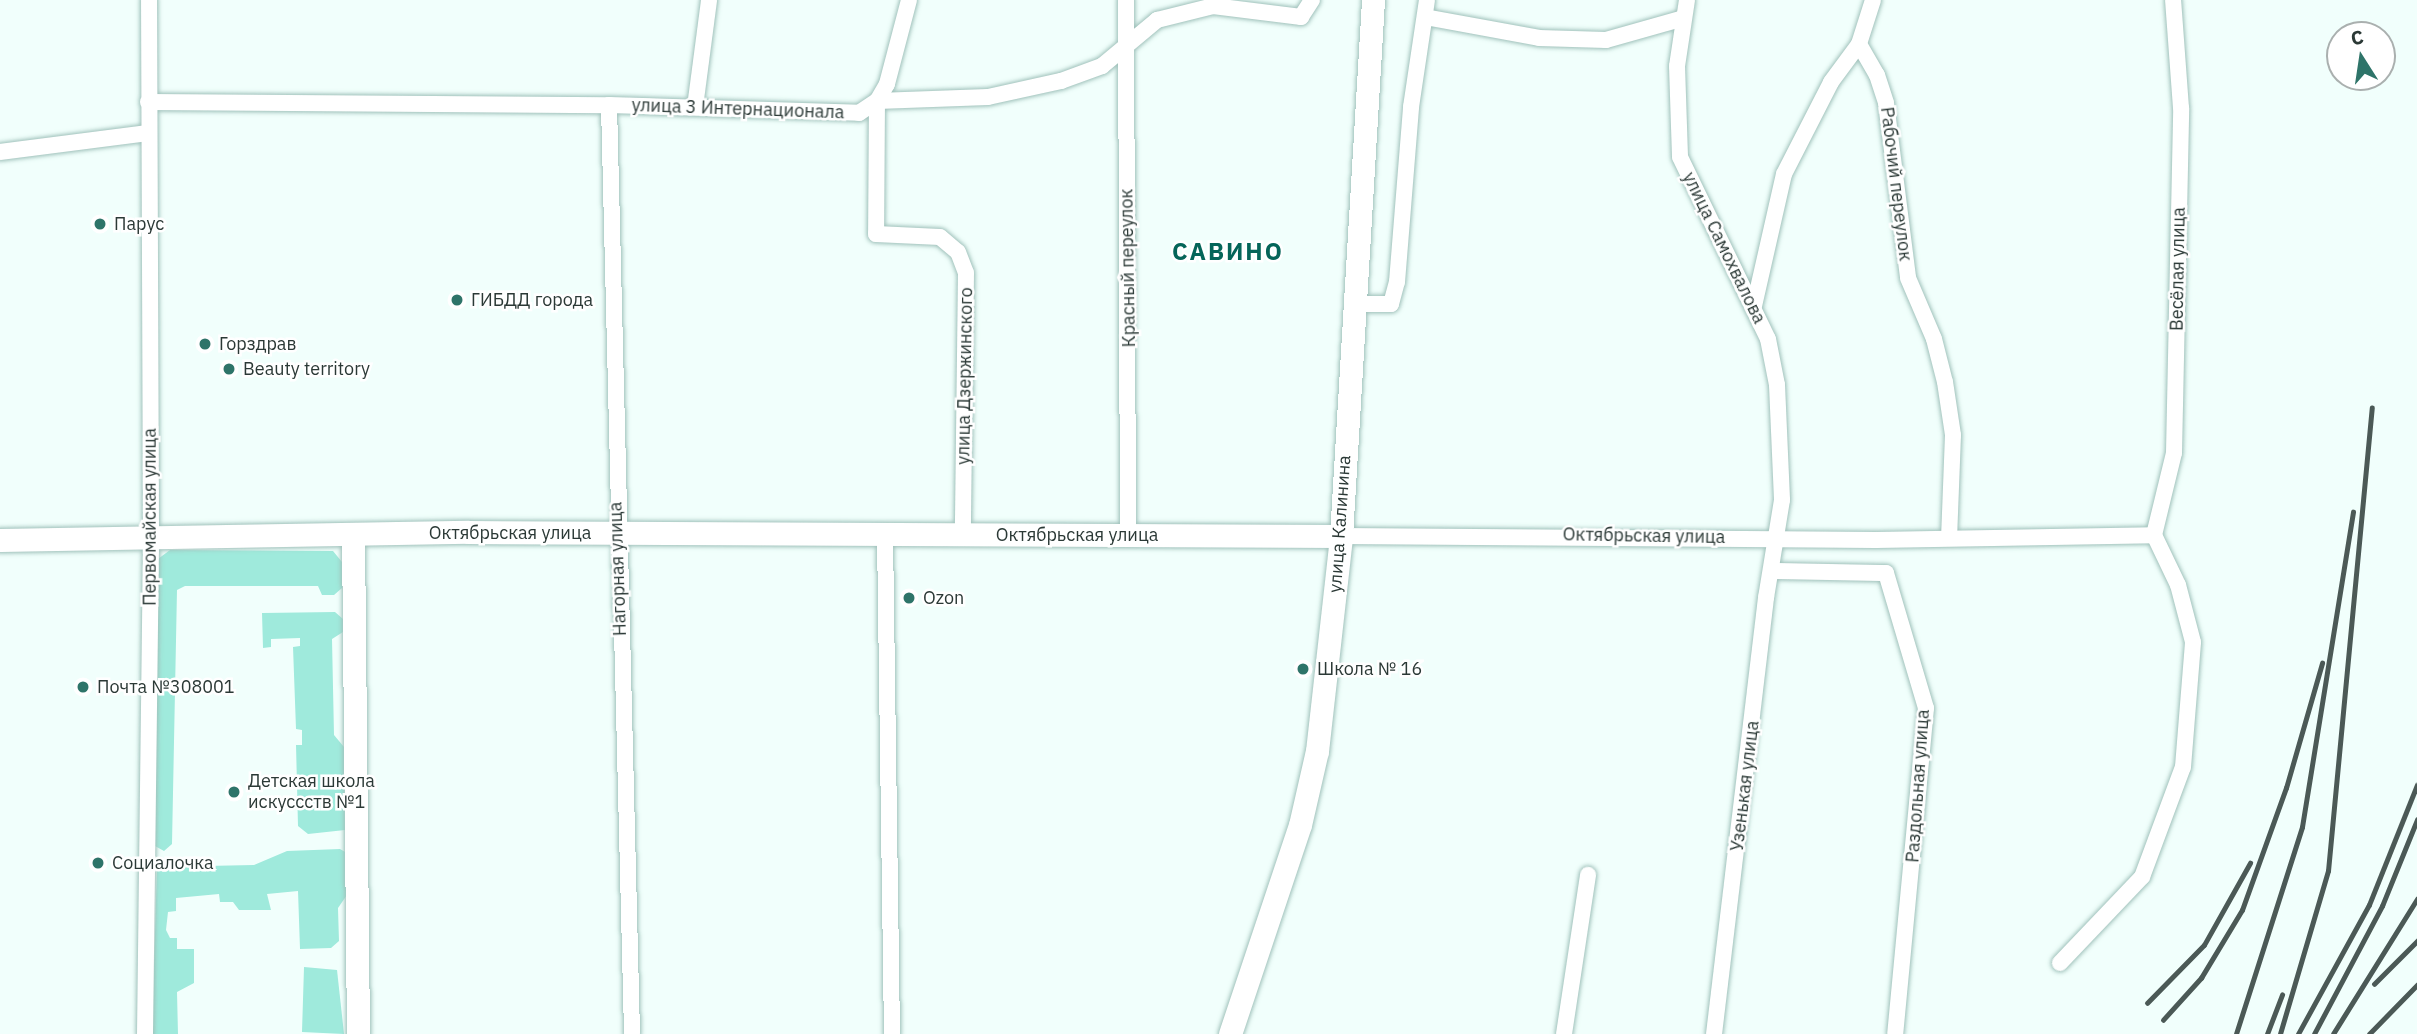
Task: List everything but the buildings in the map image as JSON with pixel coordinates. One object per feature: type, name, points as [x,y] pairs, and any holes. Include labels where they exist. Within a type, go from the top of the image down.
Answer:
[{"type":"street","name":"Первомайская улица","points":[[145,1034],[151,536],[149,0]]},
{"type":"street","points":[[695,107],[709,0]]},
{"type":"street","name":"улица Дзержинского","points":[[909,0],[887,84],[877,102],[876,234],[940,237],[958,252],[966,273],[963,534]]},
{"type":"street","name":"Красный переулок","points":[[1126,0],[1128,536]]},
{"type":"street","name":"улица 3 Интернационала","points":[[148,102],[609,105],[859,113],[877,102],[988,97],[1061,81],[1102,66],[1157,20],[1213,6],[1301,16],[1312,0]]},
{"type":"street","name":"улица Калинина","points":[[1230,1034],[1300,825],[1317,751],[1341,536],[1373,0]]},
{"type":"street","points":[[1354,304],[1391,304],[1396,282],[1411,107],[1427,0]]},
{"type":"street","name":"улица Самохвалова","points":[[1687,0],[1677,66],[1680,157],[1768,339],[1777,385],[1783,500],[1779,539]]},
{"type":"street","points":[[1754,306],[1784,174],[1831,82],[1859,44],[1873,0]]},
{"type":"street","name":"Весёлая улица","points":[[2154,535],[2174,453],[2181,108],[2173,0]]},
{"type":"street","points":[[1425,17],[1539,38],[1606,40],[1684,19]]},
{"type":"street","name":"Рабочий переулок","points":[[1859,44],[1877,75],[1886,103],[1908,278],[1934,339],[1945,382],[1953,435],[1949,537]]},
{"type":"street","name":"Нагорная улица","points":[[609,105],[617,532],[632,1034]]},
{"type":"street","points":[[0,152],[148,133]]},
{"type":"street","name":"Октябрьская улица","points":[[0,540],[617,532],[1779,539],[2154,535]]},
{"type":"street","points":[[353,534],[358,1034]]},
{"type":"street","points":[[885,534],[892,1034]]},
{"type":"street","points":[[2060,963],[2142,877],[2183,767],[2193,642],[2178,585],[2154,535]]},
{"type":"street","name":"Узенькая улица","points":[[1714,1034],[1772,571],[1779,539]]},
{"type":"street","name":"Раздольная улица","points":[[1772,571],[1886,573],[1926,708],[1895,1034]]},
{"type":"street","points":[[1563,1034],[1588,875]]},
{"type":"green space","points":[[170,550],[333,551],[342,562],[342,588],[334,595],[322,595],[318,586],[185,586],[177,590],[172,844],[164,851],[155,846],[158,559]]},
{"type":"green space","points":[[335,612],[343,619],[343,632],[332,639],[334,735],[344,747],[345,830],[308,834],[298,826],[296,745],[302,745],[302,730],[296,729],[293,647],[300,646],[300,638],[271,639],[271,647],[263,648],[262,613]]},
{"type":"green space","points":[[340,849],[347,853],[349,892],[338,908],[339,941],[331,948],[300,949],[298,891],[267,894],[271,910],[239,910],[233,902],[220,902],[219,894],[176,898],[176,911],[168,912],[166,930],[170,938],[177,938],[177,949],[194,949],[194,983],[177,992],[178,1034],[152,1034],[157,867],[254,865],[287,851]]},
{"type":"green space","points":[[304,967],[337,970],[344,1034],[302,1032]]},
{"type":"railway","points":[[2280,1034],[2328,871],[2372,408]]},
{"type":"railway","points":[[2236,1034],[2302,827],[2353,512]]},
{"type":"railway","points":[[2163,1020],[2201,978],[2242,910],[2286,788],[2322,663]]},
{"type":"railway","points":[[2298,1034],[2369,905],[2417,785]]},
{"type":"railway","points":[[2314,1034],[2382,906],[2417,820]]},
{"type":"railway","points":[[2147,1003],[2204,945],[2250,863]]},
{"type":"railway","points":[[2333,1034],[2417,899]]},
{"type":"railway","points":[[2374,984],[2417,941]]},
{"type":"railway","points":[[2369,1034],[2417,985]]},
{"type":"railway","points":[[2267,1034],[2282,995]]},
{"type":"place","name":"Парус","points":[[100,224]]},
{"type":"place","name":"ГИБДД города","points":[[457,300]]},
{"type":"place","name":"Горздрав","points":[[205,344]]},
{"type":"place","name":"Beauty territory","points":[[229,369]]},
{"type":"place","name":"Ozon","points":[[909,598]]},
{"type":"place","name":"Школа № 16","points":[[1303,669]]},
{"type":"place","name":"Почта №308001","points":[[83,687]]},
{"type":"place","name":"Детская школа искуссств №1","points":[[234,792]]},
{"type":"place","name":"Социалочка","points":[[98,863]]},
{"type":"district","name":"САВИНО","points":[[1228,252]]}]
